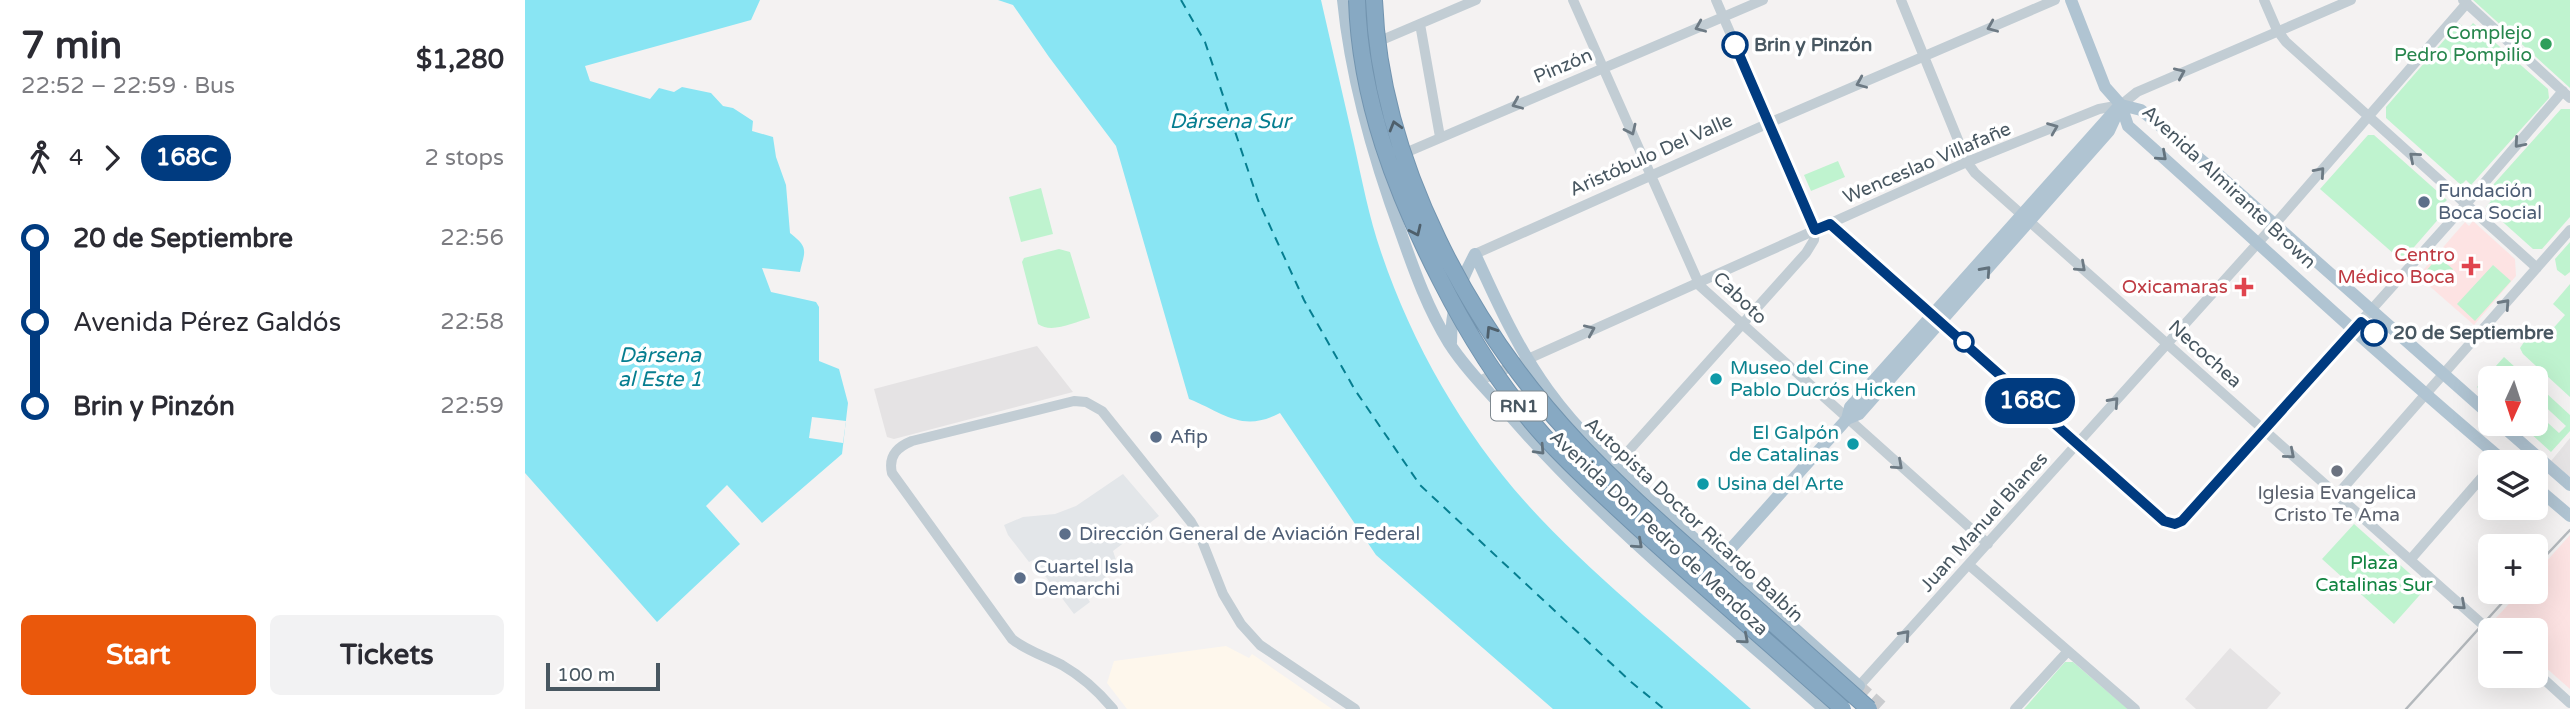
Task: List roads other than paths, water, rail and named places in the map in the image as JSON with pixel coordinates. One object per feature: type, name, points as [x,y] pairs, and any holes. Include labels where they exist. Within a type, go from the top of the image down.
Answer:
[{"type":"highway","name":"Autopista Doctor Ricardo Balbín","points":[[1357,0],[1365,78],[1392,173],[1428,255],[1466,329],[1486,360],[1522,411],[1561,454],[1659,546],[1843,709]]},
{"type":"highway","name":"Autopista Doctor Ricardo Balbín","points":[[1374,0],[1382,75],[1408,167],[1448,259],[1502,347],[1553,414],[1596,461],[1644,508],[1869,709]]},
{"type":"highway","points":[[1813,659],[1882,709]]},
{"type":"main road","name":"Avenida Don Pedro de Mendoza","points":[[1343,0],[1356,51],[1363,108],[1377,165],[1417,278],[1451,345],[1532,441],[1588,498],[1824,709]]},
{"type":"main road","name":"Avenida Don Pedro de Mendoza","points":[[1356,51],[1363,0]]},
{"type":"main road","name":"Avenida Almirante Brown","points":[[2071,0],[2107,90],[2121,105],[2128,126],[2355,329],[2425,396],[2488,450]]},
{"type":"main road","name":"Avenida Almirante Brown","points":[[2121,105],[2141,110],[2275,223],[2478,404]]},
{"type":"main road","points":[[1719,562],[1847,419],[1850,407],[2109,131],[2121,105]]},
{"type":"main road","name":"Avenida Don Pedro de Mendoza","points":[[1475,254],[1528,358],[1546,388],[1566,413],[1615,466],[1719,562],[1860,685]]},
{"type":"main road","points":[[1451,345],[1453,307],[1458,288],[1475,254]]},
{"type":"main road","name":"Aristóbulo Del Valle","points":[[1417,278],[1475,254]]},
{"type":"main road","points":[[2514,436],[2570,485]]},
{"type":"main road","points":[[2548,498],[2570,516]]},
{"type":"street","points":[[1356,51],[1476,0]]},
{"type":"street","name":"Caboto","points":[[1573,0],[1653,175],[1697,281],[1742,325],[1988,544]]},
{"type":"street","points":[[1615,466],[1806,253],[1814,240],[1815,230],[1716,0]]},
{"type":"street","name":"Pinzón","points":[[1377,165],[1763,0]]},
{"type":"street","name":"Necochea","points":[[1901,0],[1968,162],[1975,173],[2478,620]]},
{"type":"street","name":"Aristóbulo Del Valle","points":[[1475,254],[2055,0]]},
{"type":"street","points":[[2264,0],[2277,30],[2286,42],[2537,268]]},
{"type":"street","name":"Wenceslao Villafañe","points":[[1479,380],[1968,162],[2099,109],[2121,105],[2137,92],[2351,0]]},
{"type":"street","points":[[1830,224],[2161,518],[2171,524],[2182,521],[2567,94],[2465,2]]},
{"type":"street","name":"Juan Manuel Blanes","points":[[1860,685],[2275,223],[2465,2]]},
{"type":"street","points":[[1420,24],[1440,137]]},
{"type":"street","points":[[2337,495],[2570,230]]},
{"type":"street","points":[[1113,709],[1088,684],[1069,670],[1022,647],[1012,639],[892,474],[891,459],[899,447],[912,441],[1074,401],[1093,405],[1114,425],[1198,532],[1223,594],[1248,634],[1260,645],[1355,709]]},
{"type":"street","points":[[2410,560],[2478,482]]},
{"type":"street","points":[[1969,565],[2135,709]]},
{"type":"street","points":[[2015,709],[2067,650]]},
{"type":"street","points":[[2548,683],[2570,703]]},
{"type":"water","name":"Dársena al Este 1","points":[[525,0],[760,0],[751,20],[585,66],[590,81],[650,99],[659,88],[674,92],[682,87],[711,93],[723,106],[733,108],[753,121],[752,131],[773,137],[776,157],[786,185],[790,233],[803,246],[804,254],[800,272],[762,268],[771,292],[816,302],[819,307],[819,361],[839,369],[848,403],[842,454],[762,523],[727,485],[706,506],[740,544],[657,622],[525,473]]},
{"type":"water","name":"Dársena Sur","points":[[998,0],[1321,0],[1377,239],[1410,324],[1446,394],[1490,459],[1540,518],[1617,592],[1751,709],[1553,709],[1376,555],[1280,413],[1267,419],[1244,421],[1223,415],[1189,399],[1116,146],[1013,5]]},
{"type":"tunnel","points":[[1859,686],[1885,709]]},
{"type":"railway","points":[[2548,553],[2570,530]]},
{"type":"railway","points":[[2406,709],[2501,604]]},
{"type":"place","name":"Complejo Pedro Pompilio","points":[[2546,44]]},
{"type":"place","name":"Brin y Pinzón","points":[[1735,45]]},
{"type":"place","name":"Fundación Boca Social","points":[[2424,202]]},
{"type":"place","name":"Centro Médico Boca","points":[[2471,266]]},
{"type":"place","name":"Oxicamaras","points":[[2244,287]]},
{"type":"place","name":"20 de Septiembre","points":[[2374,333]]},
{"type":"place","name":"Museo del Cine Pablo Ducrós Hicken","points":[[1716,379]]},
{"type":"place","name":"Afip","points":[[1156,437]]},
{"type":"place","name":"El Galpón de Catalinas","points":[[1853,444]]},
{"type":"place","name":"Iglesia Evangelica Cristo Te Ama","points":[[2337,471]]},
{"type":"place","name":"Usina del Arte","points":[[1703,484]]},
{"type":"place","name":"Dirección General de Aviación Federal","points":[[1065,534]]},
{"type":"place","name":"Cuartel Isla Demarchi","points":[[1020,578]]},
{"type":"park label","name":"Plaza Catalinas Sur","points":[[2374,574]]}]
